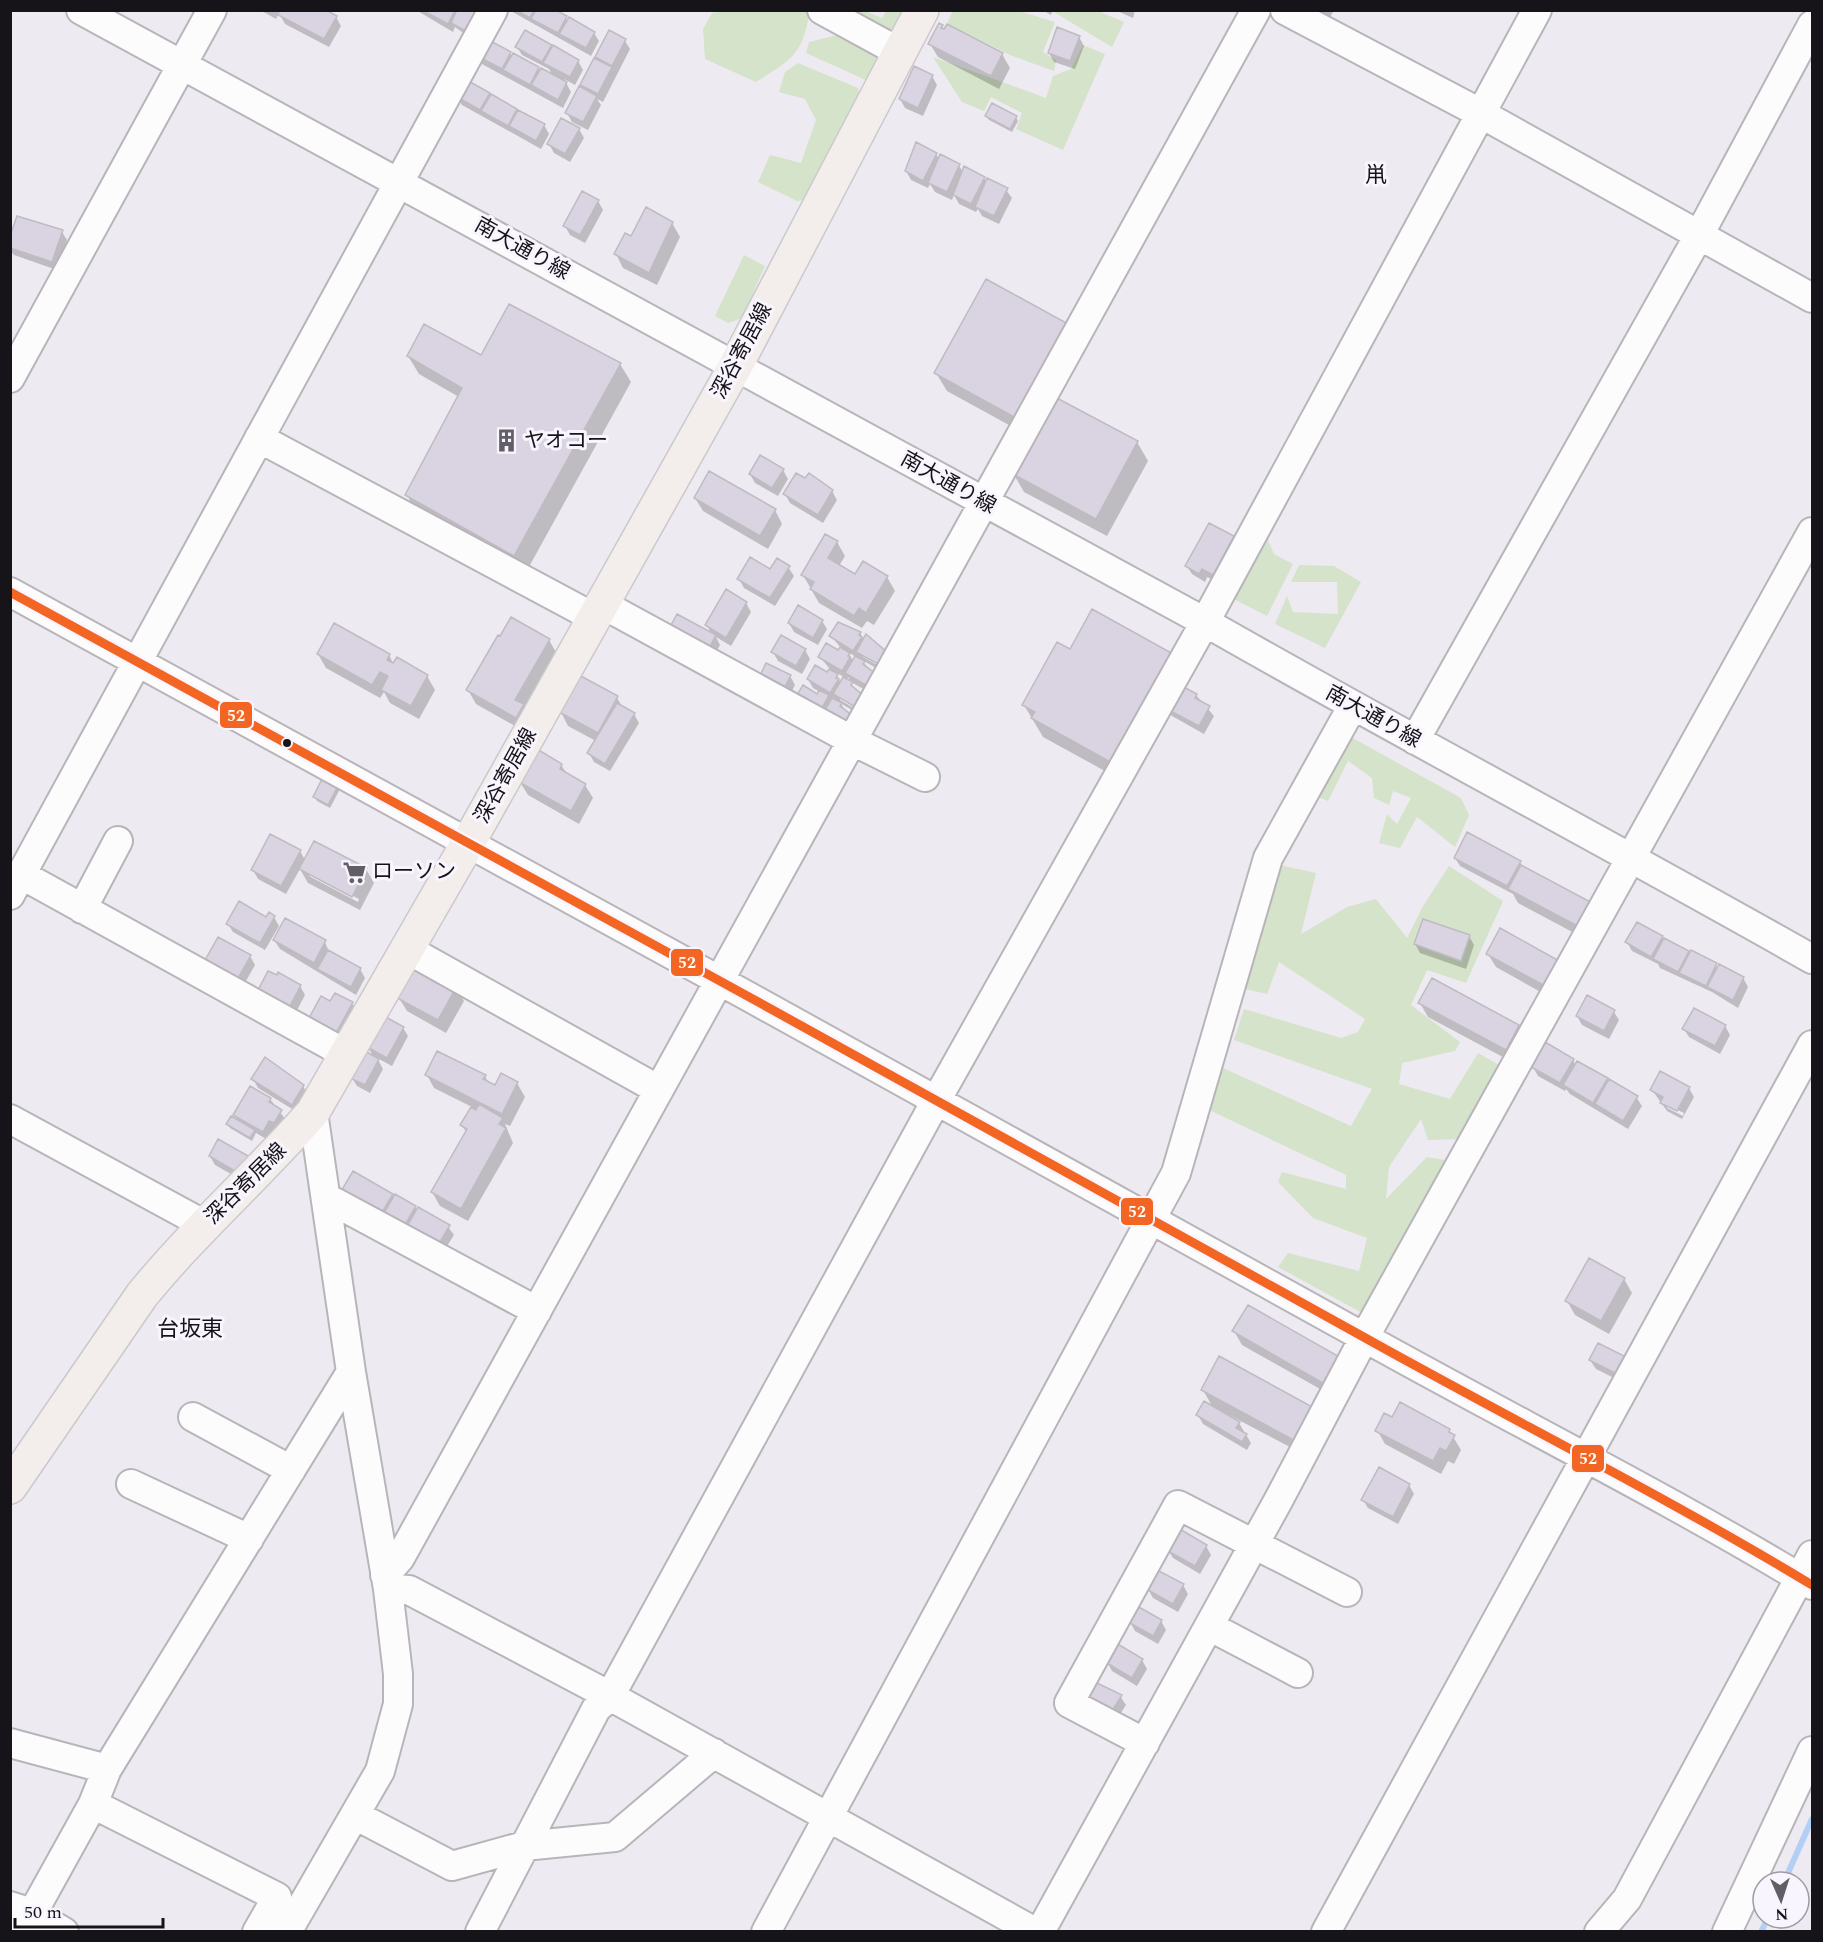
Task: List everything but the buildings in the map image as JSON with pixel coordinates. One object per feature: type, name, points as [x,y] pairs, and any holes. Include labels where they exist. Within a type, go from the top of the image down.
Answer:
[{"type":"main road","name":"深谷寄居線","points":[[10,1487],[142,1296],[205,1225],[282,1148],[313,1112],[468,843],[735,367],[922,10]]},
{"type":"street","name":"南大通り線","points":[[81,10],[181,66],[399,181],[735,367],[1205,622],[1352,706],[1633,858],[1812,959]]},
{"type":"street","points":[[10,378],[212,10]]},
{"type":"street","points":[[346,1054],[82,909],[16,885],[492,10]]},
{"type":"street","points":[[822,10],[899,52]]},
{"type":"street","points":[[387,1582],[1256,10]]},
{"type":"street","points":[[1285,10],[1480,113],[1698,237],[1812,298]]},
{"type":"street","points":[[480,1932],[596,1709],[610,1696],[937,1100],[1205,622],[1537,10]]},
{"type":"street","points":[[1415,740],[1698,237],[1812,25]]},
{"type":"street","points":[[259,438],[925,777]]},
{"type":"street","points":[[1040,1932],[1255,1544],[1364,1338],[1633,858],[1812,532]]},
{"type":"street","points":[[10,592],[720,980],[1364,1338],[1808,1573],[1627,1899],[1599,1932]]},
{"type":"street","points":[[766,1932],[1176,1173],[1269,858],[1352,706]]},
{"type":"street","points":[[82,909],[118,841]]},
{"type":"street","points":[[407,949],[659,1090]]},
{"type":"street","points":[[1326,1932],[1812,1045]]},
{"type":"street","points":[[298,1928],[380,1771],[398,1704],[398,1674],[387,1582],[351,1372],[313,1112]]},
{"type":"street","points":[[10,1119],[205,1225]]},
{"type":"street","points":[[327,1198],[537,1311]]},
{"type":"street","points":[[64,1932],[21,1917],[93,1804],[108,1769],[351,1372]]},
{"type":"street","points":[[193,1417],[291,1470]]},
{"type":"street","points":[[131,1484],[249,1539]]},
{"type":"street","points":[[1145,1743],[1070,1703],[1178,1505],[1347,1592]]},
{"type":"street","points":[[387,1582],[410,1590],[610,1696],[1035,1932]]},
{"type":"street","points":[[1209,1626],[1298,1672]]},
{"type":"street","points":[[10,1743],[108,1769]]},
{"type":"street","points":[[1727,1932],[1812,1751]]},
{"type":"street","points":[[355,1815],[452,1866],[524,1846],[615,1837],[714,1753]]},
{"type":"street","points":[[93,1804],[277,1897],[257,1932]]},
{"type":"green space","points":[[953,10],[1019,11],[1055,22],[1043,52],[1056,60],[1054,71],[1010,55],[947,24]]},
{"type":"green space","points":[[810,11],[803,38],[794,55],[756,82],[705,59],[703,29],[712,13]]},
{"type":"green space","points":[[840,11],[865,11],[882,18],[886,11],[904,11],[888,38]]},
{"type":"green space","points":[[1052,11],[1098,11],[1124,22],[1112,47]]},
{"type":"green space","points":[[846,33],[882,52],[868,81],[806,53],[809,42]]},
{"type":"green space","points":[[1083,45],[1105,54],[1063,150],[1016,129],[1022,113],[991,97],[984,111],[962,102],[933,57],[1046,98],[1053,76],[1071,69]]},
{"type":"green space","points":[[798,63],[858,88],[860,99],[805,200],[797,201],[758,182],[770,155],[801,163],[816,120],[805,99],[779,92],[785,72]]},
{"type":"green space","points":[[744,255],[765,266],[742,318],[728,323],[715,316]]},
{"type":"green space","points":[[1263,529],[1274,554],[1293,564],[1267,616],[1226,595]]},
{"type":"green space","points":[[1299,565],[1334,566],[1361,582],[1325,648],[1275,624],[1287,596],[1293,612],[1338,614],[1337,582],[1291,582]]},
{"type":"green space","points":[[1349,736],[1461,798],[1469,815],[1455,847],[1417,817],[1400,848],[1379,843],[1387,814],[1397,824],[1411,798],[1393,791],[1389,805],[1374,798],[1372,778],[1348,761],[1328,801],[1313,795]]},
{"type":"green space","points":[[1279,865],[1316,873],[1301,934],[1347,907],[1376,899],[1407,938],[1423,906],[1449,866],[1503,901],[1466,983],[1427,970],[1411,1005],[1460,1042],[1455,1051],[1402,1063],[1399,1084],[1450,1099],[1478,1053],[1501,1066],[1463,1139],[1428,1140],[1421,1119],[1389,1167],[1386,1199],[1427,1157],[1451,1161],[1362,1313],[1278,1267],[1288,1253],[1359,1271],[1367,1238],[1313,1218],[1278,1182],[1282,1172],[1346,1189],[1346,1175],[1207,1109],[1221,1067],[1351,1126],[1372,1089],[1234,1040],[1244,1009],[1341,1038],[1358,1032],[1365,1019],[1279,962],[1267,994],[1240,988]]},
{"type":"waterway","points":[[1789,1870],[1812,1819]]},
{"type":"transit line","name":"52","points":[[10,592],[686,962],[1416,1366],[1644,1489],[1812,1585]]},
{"type":"place","name":"ヤオコー","points":[[506,441]]},
{"type":"place","name":"ローソン","points":[[354,872]]},
{"type":"district","name":"鼡","points":[[1376,175]]},
{"type":"district","name":"台坂東","points":[[190,1329]]}]
